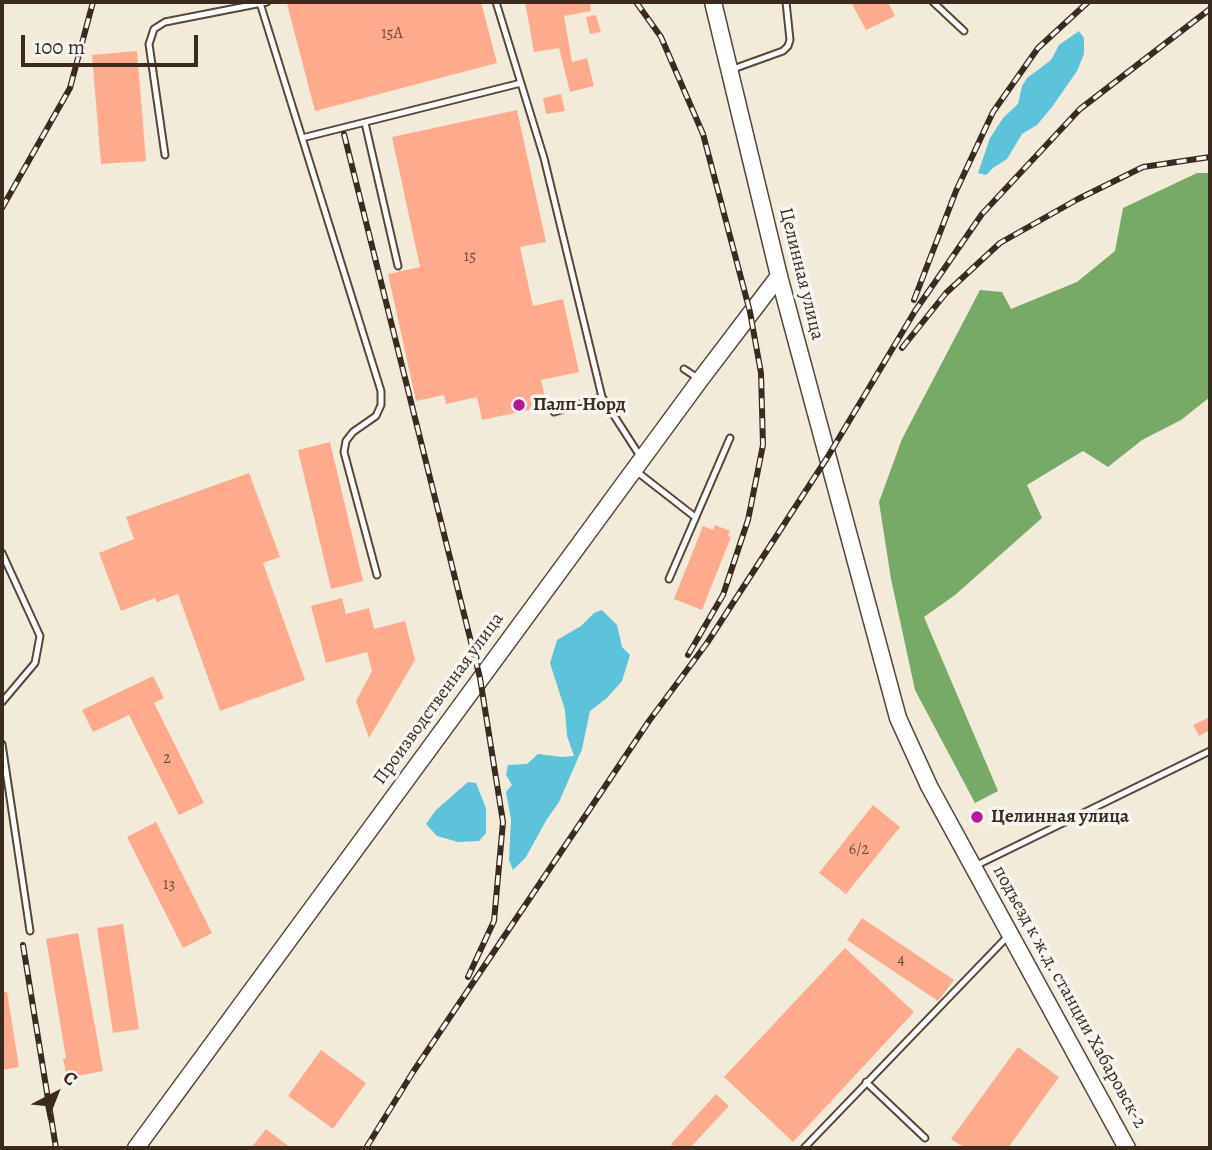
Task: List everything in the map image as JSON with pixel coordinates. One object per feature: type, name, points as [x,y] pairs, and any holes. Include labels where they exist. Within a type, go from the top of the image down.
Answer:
[{"type":"street","name":"Целинная улица","points":[[713,2],[779,276],[898,719],[929,786],[974,866]]},
{"type":"street","name":"Производственная улица","points":[[136,1148],[779,276]]},
{"type":"street","name":"подъезд к ж.д. станции Хабаровск-2","points":[[974,866],[1128,1148]]},
{"type":"lane","points":[[165,155],[149,44],[154,29],[165,22],[263,2],[302,138],[381,391],[381,405],[376,415],[353,432],[346,442],[344,453],[377,575]]},
{"type":"lane","points":[[496,2],[544,158],[602,397],[638,464],[695,517]]},
{"type":"lane","points":[[730,69],[783,51],[788,46],[790,40],[786,2]]},
{"type":"lane","points":[[933,2],[964,31]]},
{"type":"lane","points":[[302,138],[521,83]]},
{"type":"lane","points":[[365,123],[398,266]]},
{"type":"lane","points":[[684,369],[700,380]]},
{"type":"lane","points":[[554,412],[602,397]]},
{"type":"lane","points":[[669,579],[730,438]]},
{"type":"lane","points":[[2,553],[40,636],[35,663],[2,702]]},
{"type":"lane","points":[[2,744],[30,931]]},
{"type":"lane","points":[[974,866],[1210,751]]},
{"type":"lane","points":[[804,1148],[1010,933]]},
{"type":"lane","points":[[866,1083],[925,1138]]},
{"type":"green space","points":[[1197,173],[1210,173],[1210,397],[1181,420],[1142,440],[1108,467],[1083,451],[1027,485],[1042,518],[955,595],[924,617],[998,791],[975,803],[915,690],[891,579],[879,502],[902,439],[980,290],[1002,292],[1011,309],[1077,282],[1115,251],[1123,208]]},
{"type":"water","points":[[1079,31],[1084,38],[1084,54],[1077,71],[1052,107],[1037,125],[1022,134],[1007,159],[986,175],[978,173],[990,138],[1003,118],[1018,104],[1022,86],[1027,78],[1051,60],[1059,45]]},
{"type":"water","points":[[602,610],[617,625],[622,647],[630,655],[622,681],[607,698],[590,711],[582,749],[559,802],[526,857],[513,870],[509,860],[511,819],[506,792],[512,785],[506,775],[508,765],[527,764],[538,754],[574,756],[567,736],[565,710],[550,663],[557,640]]},
{"type":"water","points":[[468,782],[476,783],[486,808],[486,833],[479,841],[458,842],[437,836],[426,824],[436,810]]},
{"type":"building","points":[[481,2],[497,63],[315,111],[287,4]]},
{"type":"building","points":[[525,2],[590,2],[591,11],[564,16],[572,62],[587,58],[594,86],[570,92],[559,48],[534,52]]},
{"type":"building","points":[[851,2],[888,2],[895,16],[866,30]]},
{"type":"building","points":[[596,15],[601,32],[590,34],[586,17]]},
{"type":"building","points":[[137,51],[146,161],[101,164],[92,55]]},
{"type":"building","points":[[561,94],[565,111],[546,114],[543,98]]},
{"type":"building","points":[[517,110],[546,242],[520,247],[533,306],[563,299],[579,372],[541,380],[547,406],[482,420],[477,397],[446,404],[444,395],[416,401],[388,274],[420,267],[392,137]]},
{"type":"building","points":[[330,442],[363,581],[331,589],[298,450]]},
{"type":"building","points":[[249,473],[280,557],[263,563],[305,680],[220,711],[178,594],[157,602],[155,598],[121,611],[99,553],[134,539],[126,517]]},
{"type":"building","points":[[715,525],[730,531],[728,536],[731,537],[702,610],[674,599],[703,526],[713,530]]},
{"type":"building","points":[[342,598],[346,614],[369,608],[374,629],[405,621],[415,660],[369,738],[356,701],[372,671],[367,652],[326,663],[311,606]]},
{"type":"building","points":[[153,676],[164,698],[154,703],[204,803],[179,815],[129,715],[93,732],[82,710]]},
{"type":"building","points":[[1210,717],[1210,730],[1199,736],[1193,725]]},
{"type":"building","points":[[873,805],[900,827],[846,894],[819,873]]},
{"type":"building","points":[[156,822],[212,933],[183,948],[127,837]]},
{"type":"building","points":[[862,918],[954,980],[938,1001],[847,940]]},
{"type":"building","points":[[123,924],[139,1029],[113,1033],[97,928]]},
{"type":"building","points":[[78,933],[103,1071],[67,1078],[46,939]]},
{"type":"building","points":[[845,948],[914,1012],[793,1142],[724,1077]]},
{"type":"building","points":[[2,992],[7,992],[19,1067],[2,1070]]},
{"type":"building","points":[[1018,1047],[1059,1077],[1008,1148],[965,1148],[951,1139]]},
{"type":"building","points":[[321,1050],[366,1083],[333,1129],[288,1096]]},
{"type":"building","points":[[716,1094],[729,1106],[690,1148],[676,1148],[671,1144]]},
{"type":"building","points":[[266,1129],[291,1148],[251,1148]]},
{"type":"railway","points":[[2,208],[70,88],[93,2]]},
{"type":"railway","points":[[636,2],[661,37],[703,134],[750,312],[761,373],[763,445],[748,520],[723,595],[688,655]]},
{"type":"railway","points":[[914,300],[956,191],[993,112],[1038,48],[1088,2]]},
{"type":"railway","points":[[366,1148],[413,1072],[649,721],[707,643],[827,458],[915,311],[982,214],[1080,109],[1210,9]]},
{"type":"railway","points":[[344,134],[480,678],[503,822],[494,921],[468,977]]},
{"type":"railway","points":[[902,348],[946,293],[1000,243],[1078,199],[1143,167],[1210,157]]},
{"type":"railway","points":[[23,945],[56,1148]]},
{"type":"place","name":"Палп-Норд","points":[[519,405]]},
{"type":"place","name":"Целинная улица","points":[[977,817]]}]
